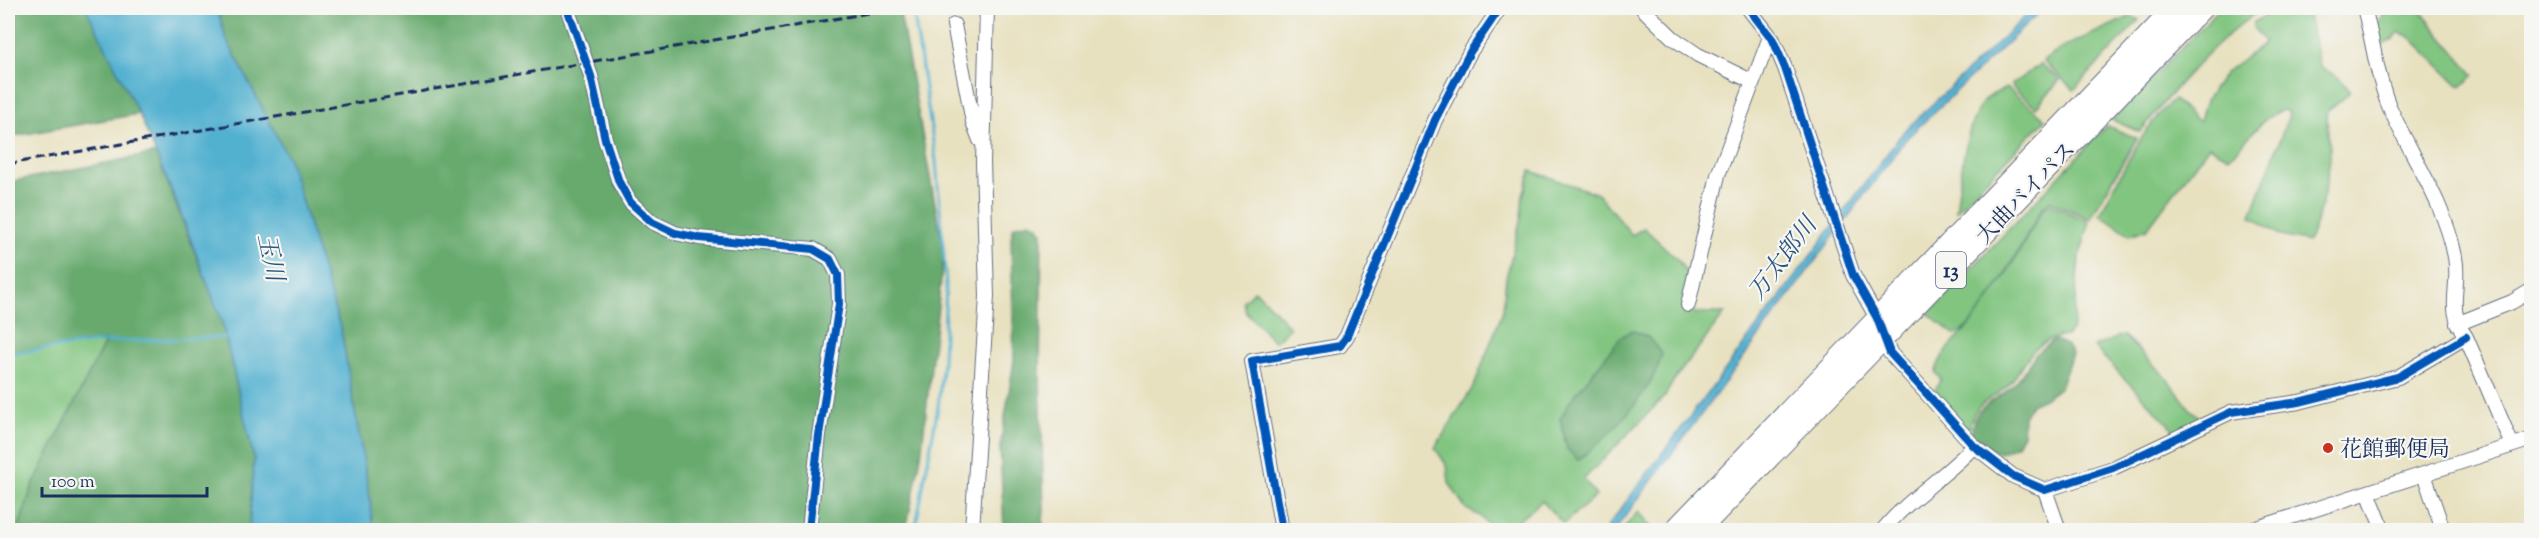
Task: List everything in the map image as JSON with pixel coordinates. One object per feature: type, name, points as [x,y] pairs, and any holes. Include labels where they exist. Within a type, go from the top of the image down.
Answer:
[{"type":"highway","name":"大曲バイパス","points":[[1675,531],[2175,8]]},
{"type":"highway","name":"大曲バイパス","points":[[1699,531],[2202,8]]},
{"type":"street","points":[[567,8],[591,76],[605,139],[619,182],[630,202],[652,222],[675,233],[699,238],[813,249],[830,259],[838,275],[839,304],[819,435],[809,531]]},
{"type":"street","points":[[972,531],[987,296],[983,148],[987,8]]},
{"type":"street","points":[[1282,531],[1252,361],[1340,346],[1347,336],[1435,120],[1470,52],[1500,8]]},
{"type":"street","points":[[1642,8],[1673,38],[1698,55],[1753,81]]},
{"type":"street","points":[[1748,8],[1770,37],[1785,68],[1853,275],[1877,318],[1890,353],[1974,446],[2013,476],[2045,490],[2113,468],[2231,412],[2299,402],[2398,377],[2466,337]]},
{"type":"street","points":[[2364,8],[2388,104],[2439,206],[2450,237],[2456,260],[2454,307],[2457,324],[2466,337],[2512,445]]},
{"type":"street","points":[[954,25],[973,123],[983,148]]},
{"type":"street","points":[[1688,305],[1718,175],[1770,37]]},
{"type":"street","points":[[2457,324],[2512,302],[2532,290]]},
{"type":"street","points":[[2252,531],[2532,439]]},
{"type":"street","points":[[1883,531],[1896,515],[1955,466],[1974,446]]},
{"type":"street","points":[[2424,474],[2444,531]]},
{"type":"street","points":[[2045,490],[2059,531]]},
{"type":"street","points":[[2368,492],[2383,531]]},
{"type":"green space","points":[[8,8],[86,8],[139,114],[8,137]]},
{"type":"green space","points":[[217,8],[899,8],[944,253],[921,456],[906,530],[372,530],[371,505],[341,330],[289,160],[226,38]]},
{"type":"green space","points":[[2220,8],[2263,8],[2228,35],[2197,65],[2140,132],[2112,120]]},
{"type":"green space","points":[[2277,8],[2306,8],[2319,64],[2338,77],[2351,92],[2328,110],[2329,167],[2319,212],[2308,242],[2281,236],[2251,216],[2289,115],[2285,110],[2269,117],[2229,157],[2209,146],[2147,229],[2130,235],[2100,214],[2132,153],[2163,110],[2174,100],[2200,120],[2207,98],[2225,73],[2262,45],[2264,41],[2253,27],[2253,23]]},
{"type":"green space","points":[[2388,8],[2418,8],[2474,75],[2461,87],[2410,37],[2399,32],[2393,40],[2378,47],[2375,26]]},
{"type":"green space","points":[[2131,16],[2139,20],[2074,90],[2043,61],[2064,47]]},
{"type":"green space","points":[[2041,64],[2060,80],[2036,107],[2013,88],[2012,84]]},
{"type":"green space","points":[[2007,88],[2046,119],[1956,211],[1964,154],[1972,124],[1983,102]]},
{"type":"green space","points":[[2107,126],[2137,138],[2090,219],[2050,201],[2042,208],[1990,298],[1965,328],[1955,335],[1928,314]]},
{"type":"green space","points":[[156,153],[222,322],[254,459],[249,530],[18,530],[32,487],[106,340],[8,354],[8,182]]},
{"type":"green space","points":[[1531,171],[1598,194],[1632,235],[1644,228],[1679,261],[1687,274],[1683,305],[1694,313],[1725,313],[1674,380],[1665,396],[1584,479],[1596,496],[1563,524],[1542,501],[1507,530],[1493,530],[1480,516],[1466,509],[1449,483],[1447,466],[1435,448],[1475,384],[1503,310],[1506,278],[1521,218],[1523,195]]},
{"type":"green space","points":[[2050,204],[2088,221],[2089,225],[2079,258],[2073,328],[2066,336],[2042,343],[2036,348],[2010,383],[1981,405],[1965,430],[1939,399],[1935,390],[1941,379],[1936,373],[1937,367],[1948,349],[1999,286],[2042,210]]},
{"type":"green space","points":[[1029,222],[1037,225],[1042,233],[1040,376],[1044,511],[1042,530],[1004,530],[1000,448],[1014,360],[1011,237],[1014,226]]},
{"type":"green space","points":[[1255,290],[1290,327],[1275,342],[1245,311],[1243,301]]},
{"type":"green space","points":[[1632,330],[1648,337],[1662,354],[1657,368],[1640,398],[1616,427],[1578,460],[1567,449],[1560,419],[1570,401],[1621,337]]},
{"type":"green space","points":[[2124,336],[2165,376],[2191,410],[2202,419],[2176,432],[2094,347]]},
{"type":"green space","points":[[107,339],[32,487],[18,530],[8,530],[8,354]]},
{"type":"green space","points":[[2055,340],[2066,345],[2072,354],[2060,387],[2031,405],[2024,417],[2023,434],[2017,445],[2000,453],[1991,450],[1971,433],[1976,416],[1980,410],[2010,388],[2034,356]]},
{"type":"green space","points":[[1639,511],[1650,526],[1646,530],[1622,530]]},
{"type":"water","name":"玉川","points":[[86,8],[217,8],[226,38],[289,160],[341,330],[371,505],[372,530],[249,530],[254,459],[222,322],[174,196],[139,114]]},
{"type":"water","points":[[2034,8],[2044,8],[1906,139],[1615,530],[1605,530],[1904,131]]},
{"type":"waterway","points":[[913,8],[936,161],[946,283],[943,361],[938,407],[915,530]]},
{"type":"waterway","points":[[8,354],[97,342],[227,337]]},
{"type":"railway","points":[[8,164],[897,8]]},
{"type":"cycle path","points":[[567,8],[591,76],[605,139],[619,182],[630,202],[652,222],[675,233],[699,238],[813,249],[830,259],[838,275],[839,304],[819,435],[809,530]]},
{"type":"cycle path","points":[[1282,530],[1252,361],[1340,346],[1347,336],[1435,120],[1470,52],[1500,8]]},
{"type":"cycle path","points":[[1748,8],[1773,40],[1785,68],[1853,275],[1877,318],[1890,353],[1974,446],[2013,476],[2045,490],[2113,468],[2231,412],[2299,402],[2398,377],[2466,337]]},
{"type":"place","name":"花館郵便局","points":[[2328,448]]},
{"type":"water label","name":"万太郎川","points":[[1782,258]]}]
